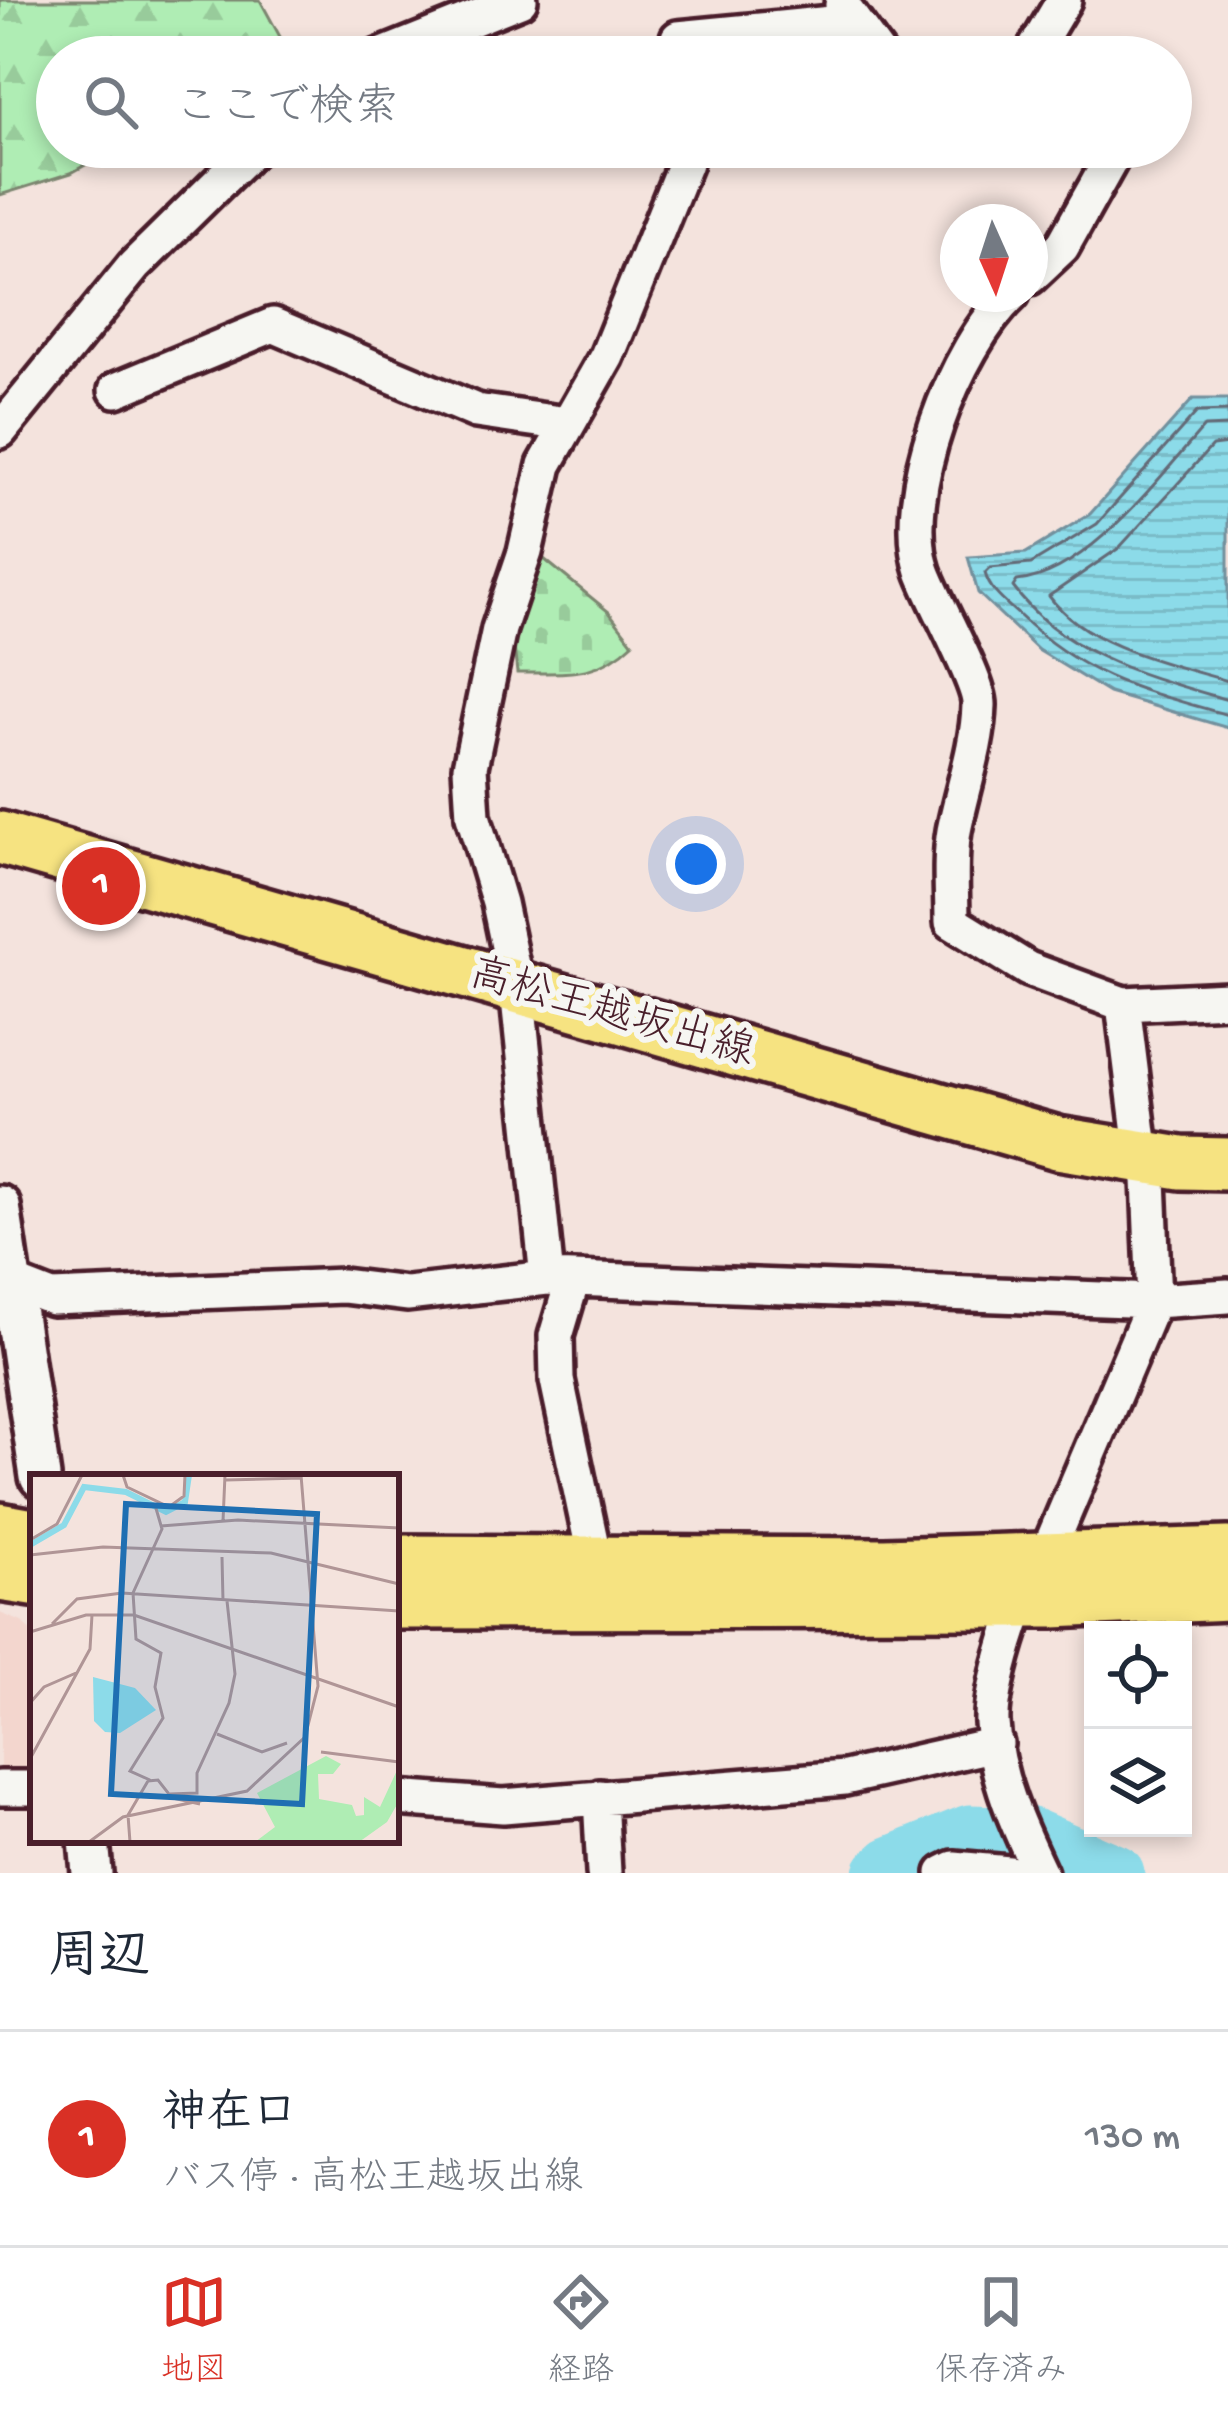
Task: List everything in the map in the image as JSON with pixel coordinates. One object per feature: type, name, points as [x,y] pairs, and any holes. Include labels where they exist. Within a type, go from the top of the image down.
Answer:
[{"type":"main road","name":"高松王越坂出線","points":[[0,838],[1058,1143],[1228,1164]]},
{"type":"main road","points":[[0,1529],[30,1534]]},
{"type":"main road","points":[[399,1603],[1029,1580],[1228,1553]]},
{"type":"main road","points":[[399,1561],[885,1564],[1228,1594]]},
{"type":"main road","points":[[0,1575],[30,1580]]},
{"type":"street","points":[[430,36],[520,0]]},
{"type":"street","points":[[1043,36],[1064,0]]},
{"type":"street","points":[[690,36],[846,10],[865,36]]},
{"type":"street","points":[[0,431],[134,266],[234,168]]},
{"type":"street","points":[[596,1560],[557,1380],[560,1279],[518,989],[473,816],[470,767],[499,629],[525,553],[544,465],[607,356],[683,168]]},
{"type":"street","points":[[1048,260],[1062,247],[1106,168]]},
{"type":"street","points":[[993,312],[941,405],[918,504],[922,567],[980,701],[953,838],[952,922],[1028,969],[1123,1004],[1228,999]]},
{"type":"street","points":[[116,390],[273,325],[476,412],[567,424]]},
{"type":"street","points":[[1040,1873],[1010,1810],[992,1720],[1011,1627],[1029,1580],[1053,1540],[1154,1301],[1149,1179],[1142,1157],[1123,1004]]},
{"type":"street","points":[[0,1206],[6,1282],[39,1474]]},
{"type":"street","points":[[6,1282],[52,1298],[343,1286],[407,1294],[560,1279],[1154,1301],[1228,1296]]},
{"type":"street","points":[[399,1798],[503,1806],[844,1778],[996,1744]]},
{"type":"street","points":[[600,1797],[604,1873]]},
{"type":"street","points":[[89,1843],[92,1873]]},
{"type":"street","points":[[944,1873],[954,1868],[1009,1873]]},
{"type":"shaded area","points":[[0,1613],[30,1630],[30,1781],[0,1782]]},
{"type":"green space","points":[[0,0],[260,0],[280,36],[36,36],[36,168],[80,168],[0,195]]},
{"type":"green space","points":[[544,559],[609,612],[633,643],[593,668],[517,673],[513,638],[519,585]]},
{"type":"water","points":[[1193,399],[1228,399],[1228,728],[1109,693],[1038,650],[978,593],[968,557],[1026,553],[1090,514]]},
{"type":"waterway","points":[[882,1873],[970,1833],[1028,1835],[1116,1873]]},
{"type":"place","name":"神在口","points":[[101,886]]}]
